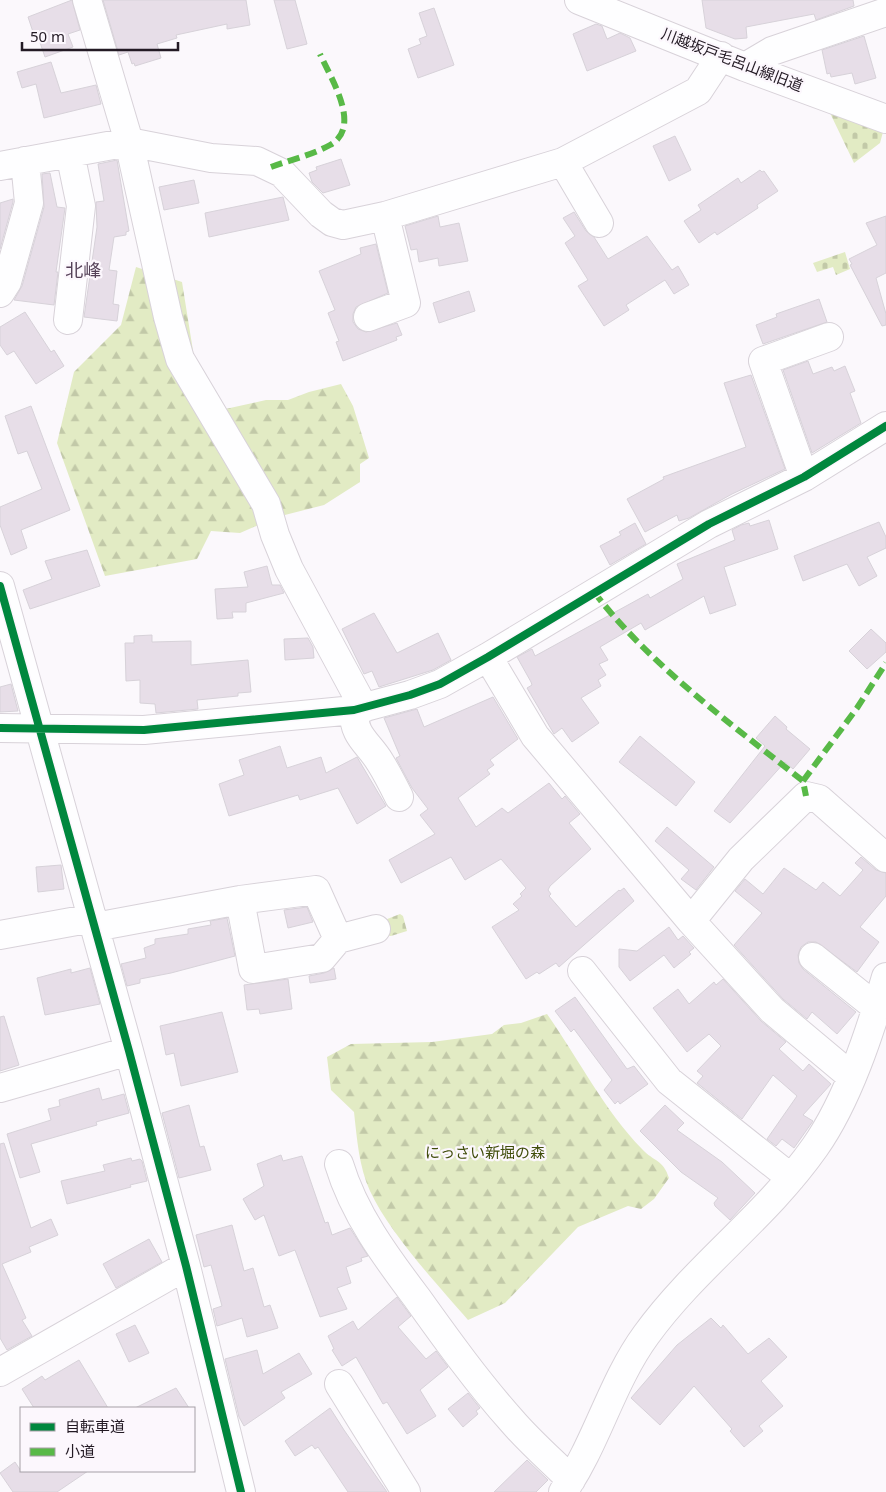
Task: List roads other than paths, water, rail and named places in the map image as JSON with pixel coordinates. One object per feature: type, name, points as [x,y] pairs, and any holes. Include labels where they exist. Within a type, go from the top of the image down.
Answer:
[{"type":"street","points":[[87,0],[129,142],[168,317],[180,359],[266,504],[275,535],[289,569],[359,709],[354,721],[364,744],[378,760],[399,797]]},
{"type":"street","name":"川越坂戸毛呂山線旧道","points":[[579,0],[733,62],[886,119]]},
{"type":"street","points":[[0,293],[7,282],[29,203],[12,163],[129,142],[211,158],[257,161],[282,174],[321,214],[332,222],[342,225],[385,216],[563,162],[698,91],[733,62],[772,51],[886,12]]},
{"type":"street","points":[[68,320],[81,206],[70,153]]},
{"type":"street","points":[[563,162],[598,223]]},
{"type":"street","points":[[368,317],[406,303],[385,216]]},
{"type":"street","points":[[804,477],[763,361],[829,337]]},
{"type":"street","points":[[0,728],[144,730],[359,709],[440,684],[488,658],[709,524],[804,477],[886,426]]},
{"type":"street","points":[[0,586],[94,922],[186,1266],[241,1492]]},
{"type":"street","points":[[488,658],[535,736],[691,921],[772,1010],[852,1077]]},
{"type":"street","points":[[691,921],[741,859],[806,796],[819,800],[886,858]]},
{"type":"street","points":[[0,934],[316,890],[338,939]]},
{"type":"street","points":[[240,900],[253,968],[322,958],[338,939],[376,929]]},
{"type":"street","points":[[813,957],[877,1008]]},
{"type":"street","points":[[582,971],[669,1082],[791,1178]]},
{"type":"street","points":[[339,1164],[346,1189],[360,1215],[402,1278],[512,1422],[567,1486],[597,1431],[620,1378],[645,1336],[673,1301],[791,1178],[816,1146],[852,1077],[886,977]]},
{"type":"street","points":[[0,1088],[128,1051]]},
{"type":"street","points":[[0,1372],[186,1266]]},
{"type":"street","points":[[339,1384],[406,1492]]},
{"type":"district","name":"北峰","points":[[83,271]]},
{"type":"park label","name":"にっさい新堀の森","points":[[485,1153]]}]
